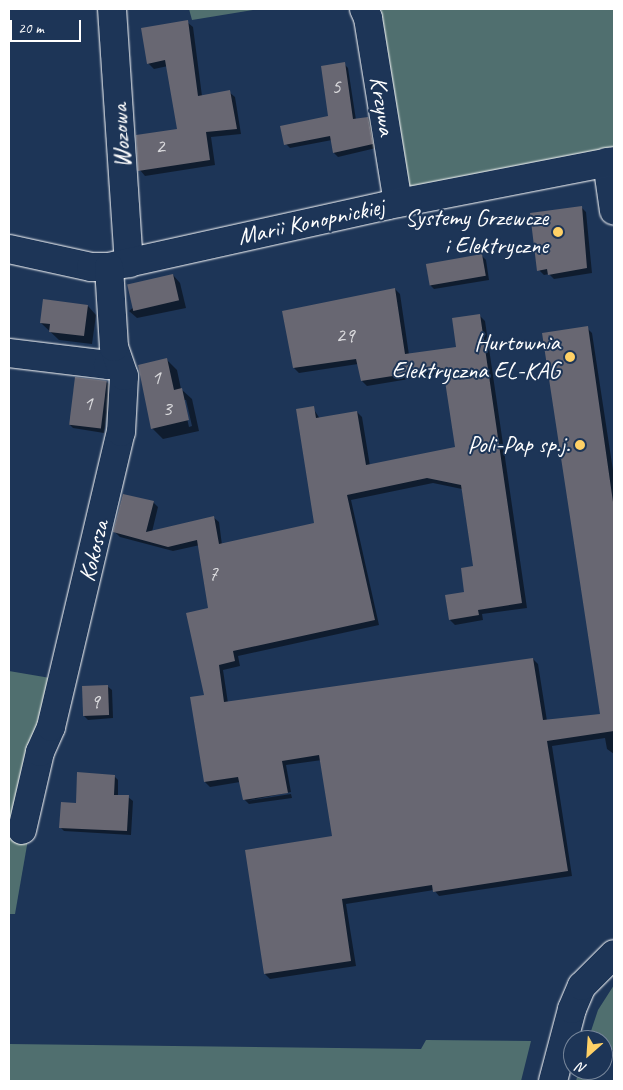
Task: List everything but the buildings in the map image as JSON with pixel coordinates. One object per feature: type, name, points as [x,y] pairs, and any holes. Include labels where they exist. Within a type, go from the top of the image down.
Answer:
[{"type":"street","name":"Wozowa","points":[[112,9],[119,265]]},
{"type":"street","name":"Krzywa","points":[[364,9],[368,18],[398,203]]},
{"type":"street","name":"Marii Konopnickiej","points":[[9,249],[91,267],[119,265],[398,203],[611,161]]},
{"type":"street","points":[[611,161],[614,211]]},
{"type":"street","name":"Kokosza","points":[[22,830],[40,752],[51,727],[121,432],[124,376],[114,347],[119,265]]},
{"type":"street","points":[[9,353],[108,365],[118,362]]},
{"type":"street","points":[[553,1081],[572,1008],[582,986],[614,954]]},
{"type":"green space","points":[[189,9],[259,9],[192,20]]},
{"type":"green space","points":[[381,9],[614,9],[614,149],[413,187],[406,183]]},
{"type":"green space","points":[[9,671],[56,679],[15,914],[9,914]]},
{"type":"green space","points":[[614,985],[613,1049],[613,1030],[591,1030],[598,1010]]},
{"type":"green space","points":[[426,1040],[531,1041],[521,1081],[9,1081],[9,1044],[421,1049]]},
{"type":"place","name":"Systemy Grzewcze i Elektryczne","points":[[558,232]]},
{"type":"place","name":"Hurtownia Elektryczna EL-KAG","points":[[570,357]]},
{"type":"place","name":"Poli-Pap sp.j.","points":[[580,445]]}]
